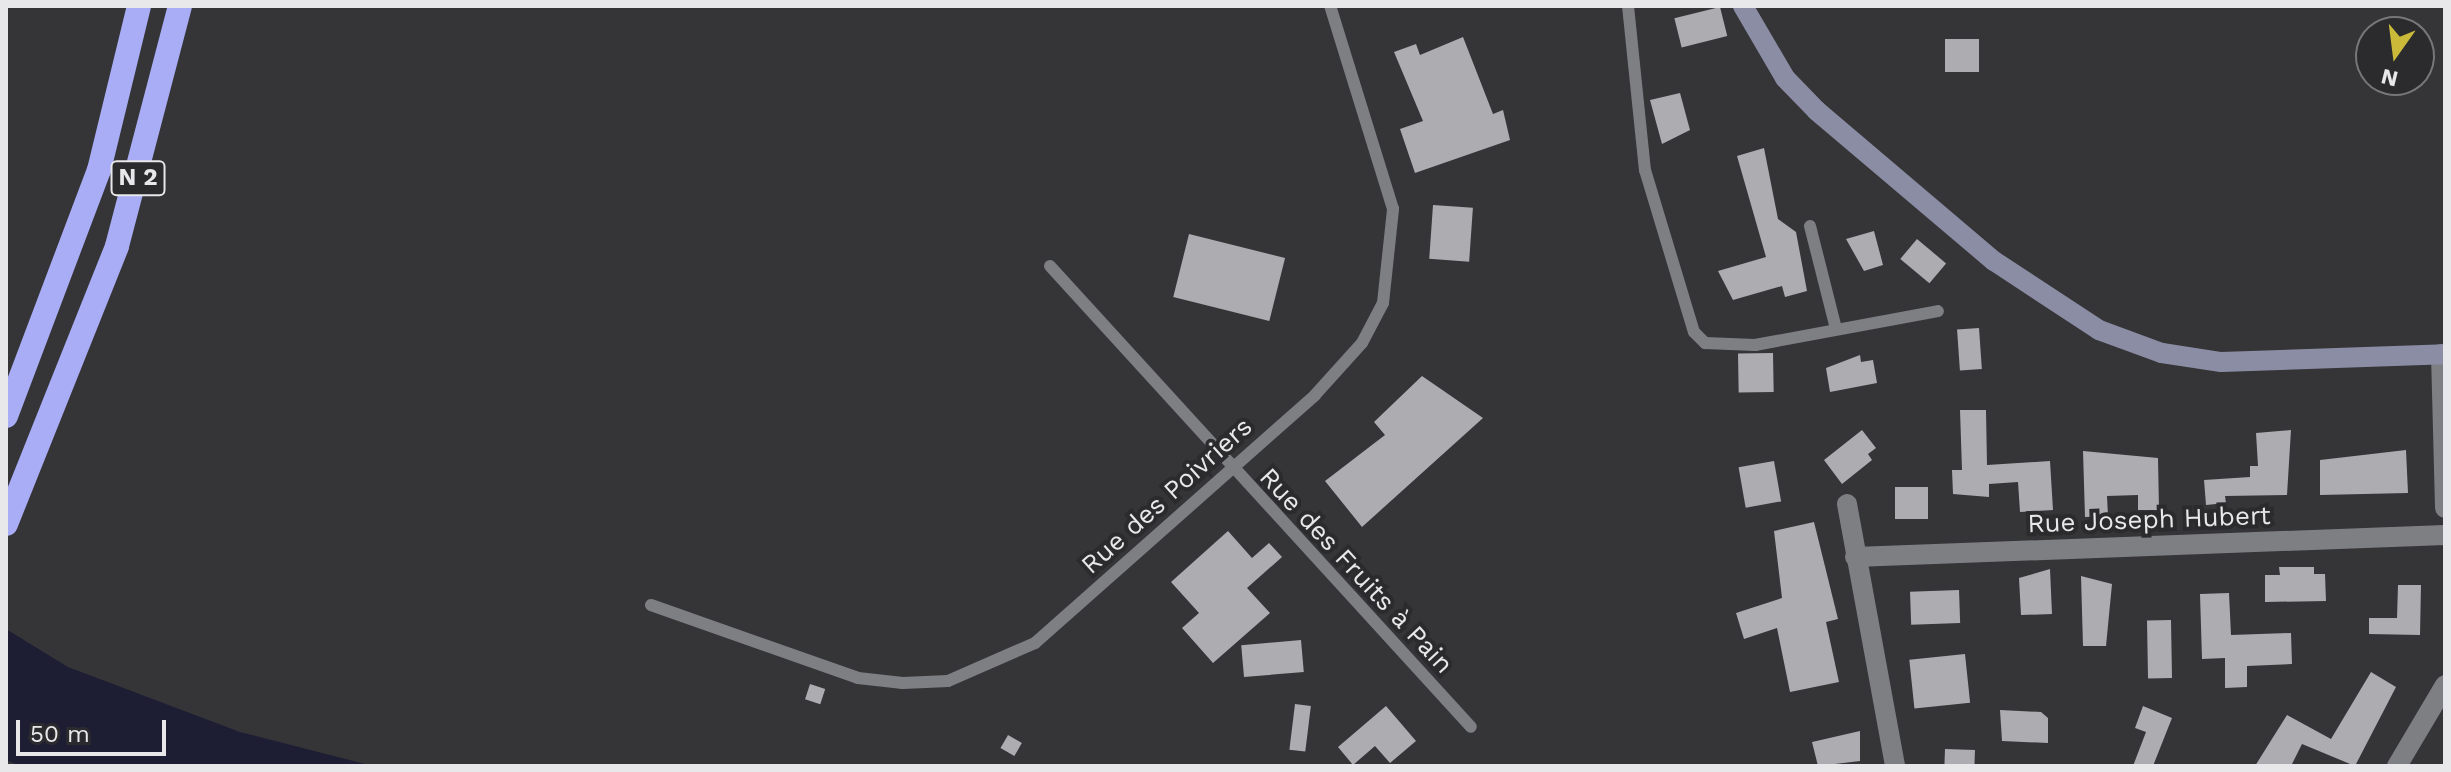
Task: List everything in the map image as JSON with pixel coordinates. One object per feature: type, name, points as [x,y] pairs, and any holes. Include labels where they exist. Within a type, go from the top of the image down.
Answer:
[{"type":"highway","name":"N 2","points":[[6,416],[38,341],[111,131],[139,6]]},
{"type":"highway","name":"N 2","points":[[6,524],[80,346],[139,174],[180,6]]},
{"type":"main road","points":[[1743,6],[1785,78],[1817,111],[1994,261],[2099,330],[2162,353],[2221,362],[2443,354]]},
{"type":"street","points":[[2443,354],[2445,508]]},
{"type":"street","points":[[1847,504],[1895,766]]},
{"type":"street","name":"Rue Joseph Hubert","points":[[1855,557],[2445,535]]},
{"type":"street","points":[[2397,766],[2445,685]]},
{"type":"lane","name":"Rue des Poivriers","points":[[651,605],[858,678],[948,681],[1035,643],[1230,467],[1315,395],[1362,343],[1392,260],[1393,209],[1330,6]]},
{"type":"lane","points":[[1628,6],[1645,170],[1694,332],[1705,343],[1755,345],[1938,311]]},
{"type":"lane","points":[[1810,226],[1836,329]]},
{"type":"lane","name":"Rue des Fruits à Pain","points":[[1050,266],[1230,467],[1471,727]]},
{"type":"water","points":[[6,629],[68,667],[240,732],[373,766],[20,766],[6,760]]},
{"type":"building","points":[[1720,7],[1727,36],[1682,47],[1674,18]]},
{"type":"building","points":[[1463,37],[1493,114],[1503,110],[1510,140],[1415,173],[1400,129],[1423,121],[1394,52],[1416,44],[1420,55]]},
{"type":"building","points":[[1945,39],[1979,39],[1979,72],[1945,72]]},
{"type":"building","points":[[1680,93],[1690,130],[1662,144],[1650,100]]},
{"type":"building","points":[[1764,148],[1778,219],[1796,232],[1807,291],[1785,297],[1782,286],[1733,300],[1718,271],[1766,257],[1737,156]]},
{"type":"building","points":[[1433,205],[1473,208],[1469,262],[1429,259]]},
{"type":"building","points":[[1874,231],[1883,265],[1864,271],[1846,239]]},
{"type":"building","points":[[1189,234],[1285,258],[1269,321],[1173,297]]},
{"type":"building","points":[[1917,239],[1946,263],[1929,283],[1900,259]]},
{"type":"building","points":[[1979,328],[1982,369],[1960,370],[1957,330]]},
{"type":"building","points":[[1773,353],[1774,392],[1739,393],[1738,354]]},
{"type":"building","points":[[1860,355],[1861,362],[1873,360],[1877,383],[1830,392],[1826,368]]},
{"type":"building","points":[[1422,376],[1483,418],[1362,527],[1325,481],[1385,435],[1374,422]]},
{"type":"building","points":[[1960,410],[1986,410],[1987,465],[2050,461],[2053,510],[2020,512],[2018,482],[1989,484],[1989,497],[1953,494],[1952,470],[1962,470]]},
{"type":"building","points":[[1862,430],[1876,448],[1868,454],[1872,460],[1842,484],[1824,460]]},
{"type":"building","points":[[2291,430],[2287,495],[2225,496],[2226,503],[2206,505],[2204,480],[2250,477],[2250,466],[2258,466],[2256,433]]},
{"type":"building","points":[[2406,450],[2408,493],[2320,495],[2320,460]]},
{"type":"building","points":[[2083,451],[2158,458],[2159,510],[2138,510],[2138,495],[2107,496],[2108,516],[2085,517]]},
{"type":"building","points":[[1774,461],[1781,501],[1746,508],[1739,467]]},
{"type":"building","points":[[1895,487],[1928,487],[1928,519],[1895,519]]},
{"type":"building","points":[[1814,522],[1838,619],[1826,622],[1839,682],[1790,692],[1777,628],[1744,639],[1736,613],[1782,598],[1774,531]]},
{"type":"building","points":[[1228,531],[1252,558],[1269,543],[1282,557],[1247,588],[1270,613],[1213,663],[1182,628],[1199,613],[1171,582]]},
{"type":"building","points":[[2279,567],[2314,567],[2314,574],[2325,574],[2326,601],[2265,602],[2265,575],[2280,575]]},
{"type":"building","points":[[2050,569],[2052,614],[2021,615],[2019,578]]},
{"type":"building","points":[[2081,576],[2112,584],[2106,646],[2083,646]]},
{"type":"building","points":[[2398,585],[2421,585],[2420,635],[2369,634],[2369,618],[2397,618]]},
{"type":"building","points":[[1959,590],[1960,623],[1911,625],[1910,592]]},
{"type":"building","points":[[2229,593],[2231,635],[2291,633],[2292,664],[2247,666],[2247,687],[2225,688],[2225,658],[2202,659],[2200,594]]},
{"type":"building","points":[[2147,620],[2171,620],[2172,678],[2148,678]]},
{"type":"building","points":[[1301,640],[1304,672],[1244,677],[1241,645]]},
{"type":"building","points":[[1965,654],[1970,703],[1914,709],[1909,660]]},
{"type":"building","points":[[2371,672],[2396,687],[2355,766],[2302,744],[2291,766],[2255,766],[2287,715],[2331,739]]},
{"type":"building","points":[[810,684],[825,689],[820,704],[805,699]]},
{"type":"building","points":[[1295,704],[1311,706],[1305,752],[1289,750]]},
{"type":"building","points":[[1386,706],[1416,741],[1390,763],[1375,746],[1353,765],[1338,747]]},
{"type":"building","points":[[2143,706],[2172,718],[2153,766],[2133,766],[2146,732],[2135,728]]},
{"type":"building","points":[[2000,710],[2041,712],[2048,718],[2048,743],[2002,741]]},
{"type":"building","points":[[1860,731],[1860,761],[1818,766],[1812,742]]},
{"type":"building","points":[[1008,735],[1022,743],[1014,756],[1000,748]]},
{"type":"building","points":[[1945,749],[1975,750],[1974,766],[1944,766]]}]
